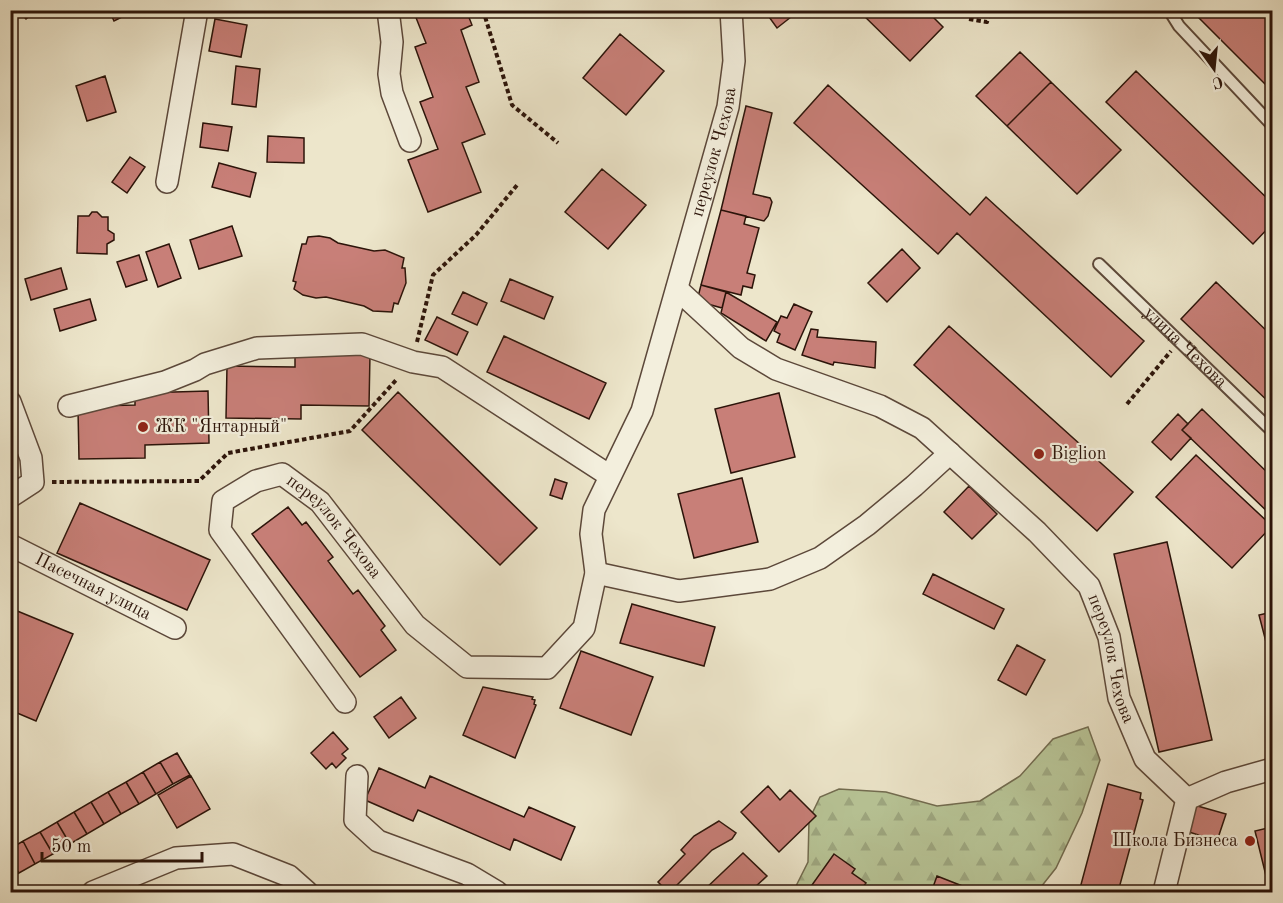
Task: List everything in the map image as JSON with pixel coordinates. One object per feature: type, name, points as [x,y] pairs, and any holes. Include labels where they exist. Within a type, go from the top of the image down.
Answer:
[{"type":"street","points":[[167,182],[197,10]]},
{"type":"street","points":[[388,10],[392,42],[389,74],[392,93],[410,141]]},
{"type":"street","name":"переулок Чехова","points":[[345,702],[220,530],[223,501],[256,481],[282,474],[320,501],[415,625],[467,667],[547,668],[584,628],[596,573],[591,534],[594,510],[642,411],[728,107],[734,61],[732,10]]},
{"type":"street","name":"переулок Чехова","points":[[677,289],[741,348],[776,369],[880,406],[922,428],[1037,532],[1089,586],[1110,637],[1119,699],[1145,759],[1186,799]]},
{"type":"street","points":[[69,406],[165,382],[205,364],[256,348],[362,344],[413,362],[442,367],[610,476]]},
{"type":"street","points":[[10,402],[31,458],[33,482],[10,497]]},
{"type":"street","points":[[596,573],[679,591],[770,579],[820,558],[867,525],[950,453]]},
{"type":"street","name":"Пасечная улица","points":[[10,545],[175,628]]},
{"type":"street","points":[[1164,892],[1186,799],[1226,782],[1272,769]]},
{"type":"street","points":[[357,776],[355,819],[378,841],[467,874],[497,892]]},
{"type":"street","points":[[93,892],[176,858],[233,854],[289,876],[307,892]]},
{"type":"lane","points":[[1169,10],[1179,26],[1272,125]]},
{"type":"lane","name":"улица Чехова","points":[[1099,264],[1272,432]]},
{"type":"path","points":[[483,10],[512,105],[558,143]]},
{"type":"path","points":[[969,19],[987,22],[990,10]]},
{"type":"path","points":[[33,482],[199,481],[228,453],[350,431],[413,362],[433,275],[476,235],[518,184]]},
{"type":"path","points":[[1127,404],[1179,342]]},
{"type":"green space","points":[[1088,727],[1100,760],[1082,813],[1056,868],[1037,892],[793,892],[808,862],[809,820],[820,797],[839,789],[886,792],[937,806],[980,801],[1020,776],[1053,739]]},
{"type":"building","points":[[18,10],[33,10],[34,12],[26,19]]},
{"type":"building","points":[[109,10],[136,10],[114,21]]},
{"type":"building","points":[[413,10],[466,10],[472,25],[461,30],[479,82],[466,87],[485,134],[462,143],[481,192],[428,212],[408,160],[438,149],[420,102],[433,97],[415,47],[426,43]]},
{"type":"building","points":[[764,10],[785,10],[791,17],[777,28]]},
{"type":"building","points":[[858,10],[926,10],[943,27],[910,61]]},
{"type":"building","points":[[1191,10],[1261,10],[1272,22],[1272,91]]},
{"type":"building","points":[[215,19],[247,25],[241,57],[209,51]]},
{"type":"building","points":[[620,34],[664,71],[626,115],[583,78]]},
{"type":"building","points":[[1020,52],[1051,82],[1007,126],[976,96]]},
{"type":"building","points":[[236,66],[260,69],[256,107],[232,104]]},
{"type":"building","points":[[1136,71],[1272,203],[1272,224],[1253,244],[1106,102]]},
{"type":"building","points":[[105,76],[116,112],[87,121],[76,86]]},
{"type":"building","points":[[1051,82],[1121,150],[1077,194],[1007,126]]},
{"type":"building","points":[[828,85],[970,215],[986,197],[1144,341],[1111,377],[957,233],[938,254],[794,123]]},
{"type":"building","points":[[746,106],[772,113],[753,194],[770,198],[772,202],[764,221],[721,210]]},
{"type":"building","points":[[203,123],[232,127],[228,151],[200,147]]},
{"type":"building","points":[[268,136],[304,138],[304,163],[267,162]]},
{"type":"building","points":[[130,157],[145,167],[127,193],[112,182]]},
{"type":"building","points":[[219,163],[256,173],[250,197],[212,187]]},
{"type":"building","points":[[602,169],[646,205],[608,249],[565,212]]},
{"type":"building","points":[[721,210],[746,216],[744,224],[759,228],[747,273],[755,275],[752,288],[743,286],[741,295],[701,285]]},
{"type":"building","points":[[92,212],[108,217],[108,230],[114,234],[114,240],[107,244],[107,254],[77,253],[78,216],[89,216]]},
{"type":"building","points":[[232,226],[242,256],[199,269],[190,240]]},
{"type":"building","points":[[319,236],[374,251],[385,250],[404,258],[402,268],[405,268],[406,283],[398,304],[394,303],[392,312],[373,311],[364,306],[326,297],[316,298],[303,295],[294,289],[296,282],[293,281],[302,244],[306,244],[308,237]]},
{"type":"building","points":[[169,244],[181,278],[158,287],[146,252]]},
{"type":"building","points":[[902,249],[920,268],[887,302],[868,283]]},
{"type":"building","points":[[139,255],[147,280],[126,287],[117,262]]},
{"type":"building","points":[[61,268],[67,289],[31,300],[25,279]]},
{"type":"building","points":[[510,279],[553,297],[544,319],[501,301]]},
{"type":"building","points":[[1216,282],[1272,336],[1272,405],[1181,319]]},
{"type":"building","points":[[701,285],[726,292],[722,308],[697,301]]},
{"type":"building","points":[[463,292],[487,303],[477,325],[452,314]]},
{"type":"building","points":[[726,292],[777,322],[766,341],[721,313]]},
{"type":"building","points":[[90,299],[96,320],[60,331],[54,309]]},
{"type":"building","points":[[794,304],[812,312],[795,350],[777,342],[780,334],[774,331],[781,316],[787,318]]},
{"type":"building","points":[[437,317],[468,332],[457,355],[425,340]]},
{"type":"building","points":[[949,326],[1133,492],[1097,531],[914,365]]},
{"type":"building","points":[[811,329],[818,330],[817,337],[876,342],[875,368],[834,362],[833,365],[802,355]]},
{"type":"building","points":[[504,336],[606,383],[589,419],[487,372]]},
{"type":"building","points":[[295,353],[370,354],[369,406],[301,405],[301,419],[226,418],[227,366],[295,367]]},
{"type":"building","name":"ЖК \"Янтарный\"","points":[[208,391],[209,443],[145,445],[145,458],[79,459],[78,410],[94,406],[135,405],[135,397],[140,393]]},
{"type":"building","points":[[398,392],[537,528],[500,565],[362,430]]},
{"type":"building","points":[[779,393],[795,457],[731,473],[715,409]]},
{"type":"building","points":[[1202,409],[1272,477],[1272,516],[1182,430]]},
{"type":"building","points":[[1178,414],[1188,424],[1182,430],[1191,438],[1171,460],[1152,442]]},
{"type":"building","points":[[1196,455],[1272,526],[1232,568],[1156,497]]},
{"type":"building","points":[[742,478],[758,542],[694,558],[678,494]]},
{"type":"building","points":[[555,479],[567,483],[562,499],[550,495]]},
{"type":"building","points":[[969,486],[997,514],[972,539],[944,512]]},
{"type":"building","points":[[80,503],[210,560],[187,610],[57,553]]},
{"type":"building","points":[[288,507],[302,525],[306,522],[333,557],[328,561],[353,594],[358,590],[385,626],[381,630],[396,650],[360,677],[252,534]]},
{"type":"building","points":[[1167,542],[1212,740],[1159,752],[1114,554]]},
{"type":"building","points":[[933,574],[1004,609],[994,629],[923,594]]},
{"type":"building","points":[[632,604],[715,627],[704,666],[620,643]]},
{"type":"building","points":[[10,608],[73,634],[36,721],[10,710]]},
{"type":"building","points":[[1272,612],[1272,665],[1259,615]]},
{"type":"building","points":[[1017,645],[1045,660],[1026,695],[998,680]]},
{"type":"building","points":[[581,651],[653,677],[631,735],[560,708]]},
{"type":"building","points":[[483,687],[533,697],[532,699],[535,700],[536,705],[515,758],[463,735]]},
{"type":"building","points":[[401,697],[416,718],[389,738],[374,717]]},
{"type":"building","points":[[333,732],[348,749],[342,754],[346,758],[336,768],[332,763],[326,769],[311,753]]},
{"type":"building","points":[[177,753],[190,775],[173,784],[160,762]]},
{"type":"building","points":[[160,762],[173,784],[156,794],[143,772]]},
{"type":"building","points":[[379,768],[425,788],[430,776],[524,817],[529,807],[575,827],[561,860],[514,839],[510,850],[418,810],[413,821],[365,800]]},
{"type":"building","points":[[143,772],[156,794],[139,804],[126,782]]},
{"type":"building","points":[[191,776],[210,809],[177,828],[158,795]]},
{"type":"building","points":[[126,782],[139,804],[121,814],[108,792]]},
{"type":"building","points":[[1108,784],[1141,793],[1140,799],[1143,800],[1118,892],[1079,892]]},
{"type":"building","points":[[768,786],[780,800],[790,790],[816,816],[779,852],[741,812]]},
{"type":"building","points":[[108,792],[121,814],[104,824],[91,802]]},
{"type":"building","points":[[91,802],[104,824],[87,834],[74,812]]},
{"type":"building","points":[[1194,805],[1226,814],[1217,841],[1186,831]]},
{"type":"building","points":[[74,812],[87,834],[70,844],[57,822]]},
{"type":"building","points":[[719,821],[736,833],[732,839],[712,850],[668,892],[658,882],[685,854],[681,850],[694,836]]},
{"type":"building","points":[[57,822],[70,844],[53,854],[40,832]]},
{"type":"building","points":[[1272,827],[1272,883],[1268,884],[1255,831]]},
{"type":"building","points":[[40,832],[53,854],[35,864],[23,841]]},
{"type":"building","points":[[23,841],[35,864],[19,873],[10,860],[10,849]]},
{"type":"building","points":[[743,853],[767,876],[754,888],[759,892],[702,892]]},
{"type":"building","points":[[834,854],[855,869],[852,873],[866,883],[859,892],[807,892]]},
{"type":"building","points":[[10,860],[19,873],[10,878]]},
{"type":"building","points":[[937,876],[970,889],[969,892],[922,892],[924,887],[932,890]]},
{"type":"building","points":[[618,889],[618,892],[585,892]]},
{"type":"place","name":"ЖК \"Янтарный\"","points":[[143,427]]},
{"type":"place","name":"Biglion","points":[[1039,454]]},
{"type":"place","name":"Школа Бизнеса","points":[[1250,841]]}]
